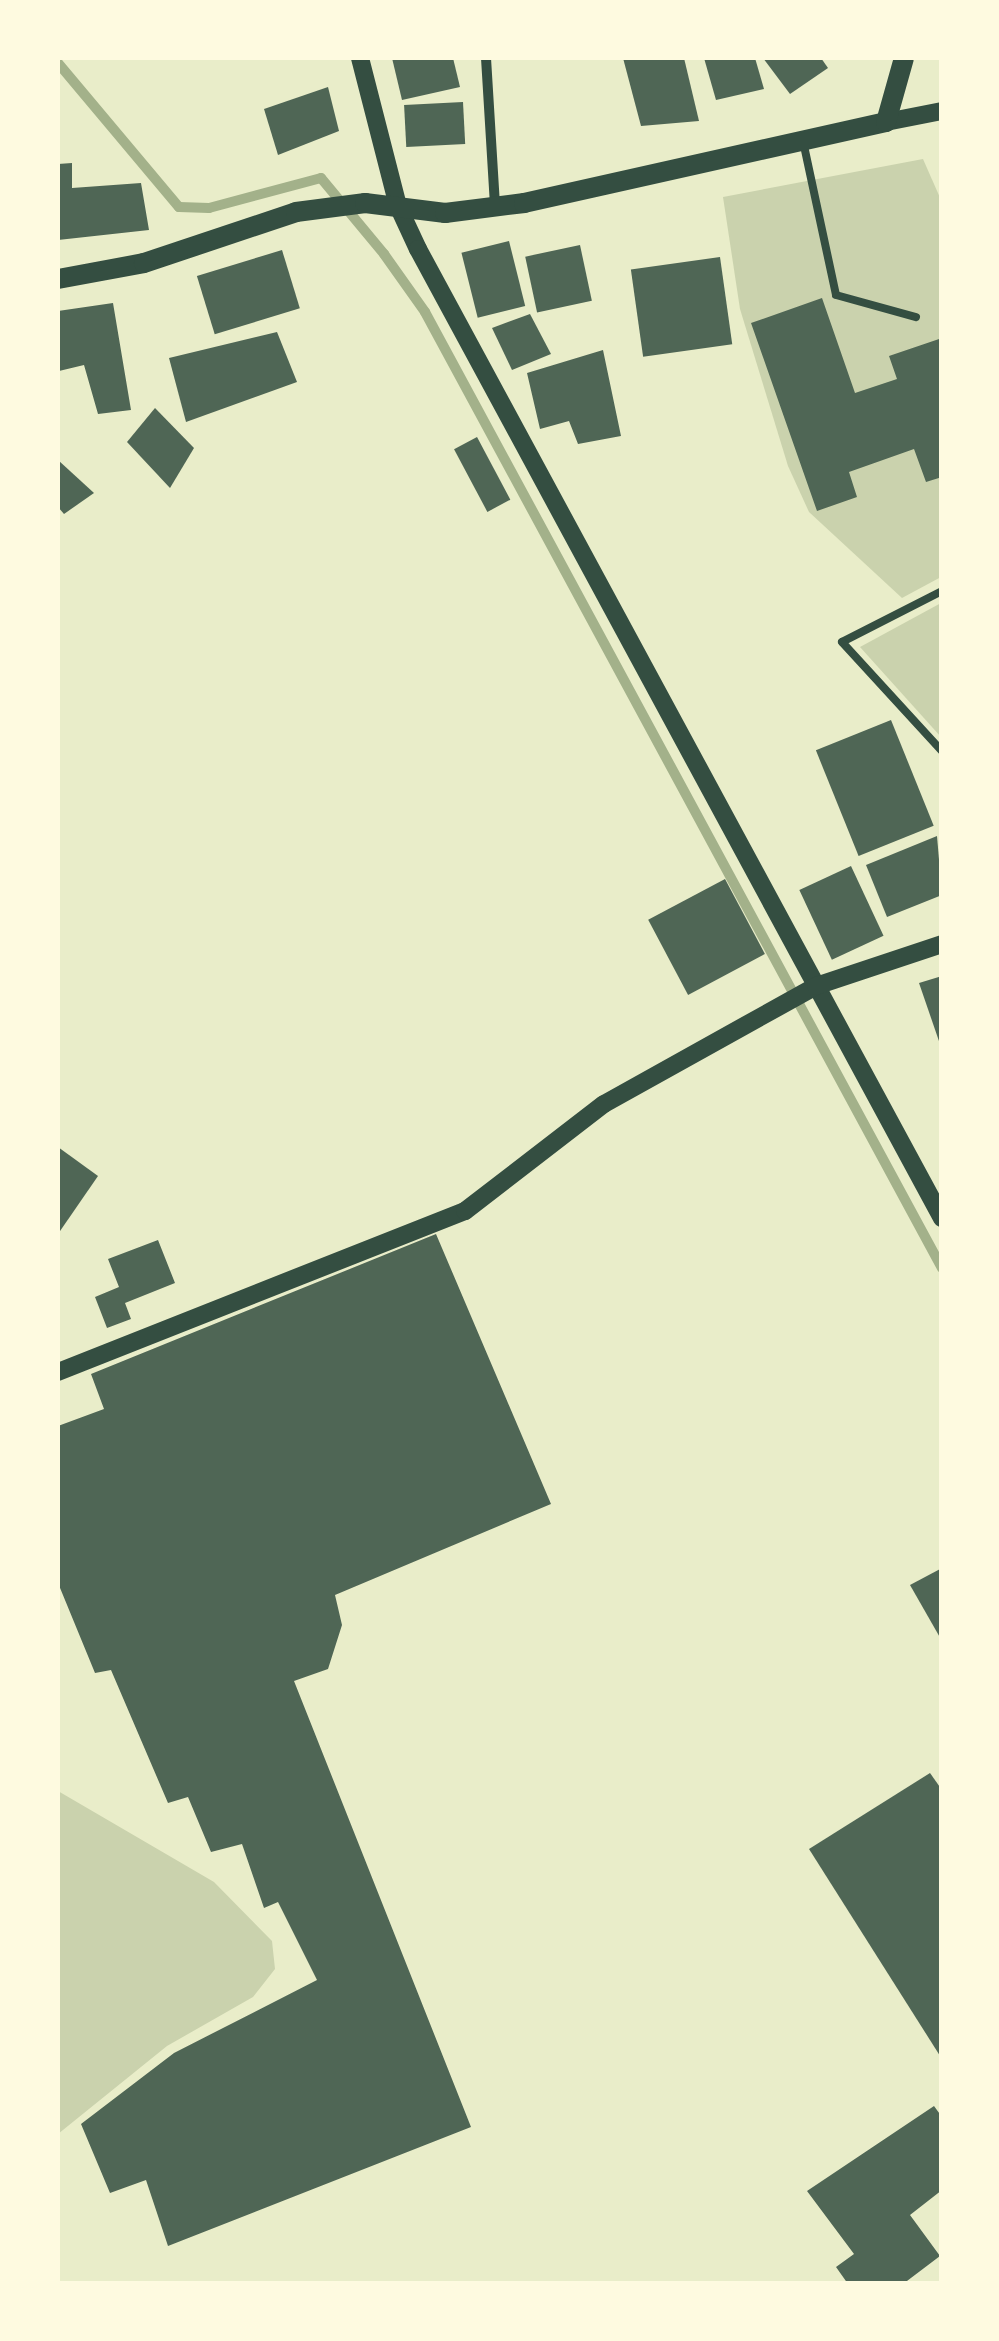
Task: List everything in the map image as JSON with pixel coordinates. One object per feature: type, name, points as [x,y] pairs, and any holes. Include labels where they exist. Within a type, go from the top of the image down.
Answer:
[{"type":"main road","points":[[58,280],[144,262],[296,212],[364,202],[444,213],[496,206],[886,122],[904,58]]},
{"type":"street","points":[[360,58],[398,206],[942,1218]]},
{"type":"street","points":[[486,58],[496,206]]},
{"type":"street","points":[[886,122],[942,111]]},
{"type":"street","points":[[58,1372],[466,1211],[604,1104],[816,986],[942,944]]},
{"type":"lane","points":[[802,141],[836,295],[916,317]]},
{"type":"lane","points":[[942,591],[842,642],[942,751]]},
{"type":"green space","points":[[923,159],[941,200],[941,577],[902,598],[809,512],[788,466],[740,309],[723,197]]},
{"type":"green space","points":[[941,603],[941,737],[860,647]]},
{"type":"green space","points":[[58,1791],[214,1882],[272,1941],[275,1969],[253,1997],[167,2046],[58,2134]]},
{"type":"building","points":[[392,58],[453,58],[460,87],[402,100]]},
{"type":"building","points":[[623,58],[684,58],[699,121],[641,126]]},
{"type":"building","points":[[704,58],[755,58],[764,89],[716,100]]},
{"type":"building","points":[[763,58],[821,58],[828,68],[790,94]]},
{"type":"building","points":[[328,87],[339,131],[278,155],[264,109]]},
{"type":"building","points":[[463,102],[465,144],[406,147],[404,105]]},
{"type":"building","points":[[72,163],[72,188],[141,183],[149,230],[58,240],[58,164]]},
{"type":"building","points":[[509,241],[525,306],[478,318],[461,253]]},
{"type":"building","points":[[580,245],[592,301],[537,312],[525,257]]},
{"type":"building","points":[[282,250],[300,308],[215,334],[197,276]]},
{"type":"building","points":[[720,257],[732,344],[643,357],[631,270]]},
{"type":"building","points":[[822,298],[855,393],[897,379],[889,356],[942,338],[942,477],[926,482],[914,449],[849,472],[857,497],[817,511],[751,323]]},
{"type":"building","points":[[113,303],[131,410],[98,414],[84,365],[59,371],[58,311]]},
{"type":"building","points":[[530,314],[551,354],[512,370],[492,328]]},
{"type":"building","points":[[277,332],[297,382],[186,422],[169,358]]},
{"type":"building","points":[[603,350],[621,436],[578,444],[569,421],[540,429],[527,373]]},
{"type":"building","points":[[155,408],[194,448],[170,488],[127,442]]},
{"type":"building","points":[[477,437],[510,500],[487,512],[454,449]]},
{"type":"building","points":[[58,460],[94,493],[64,514],[58,507]]},
{"type":"building","points":[[891,720],[934,826],[859,856],[816,750]]},
{"type":"building","points":[[937,836],[942,895],[887,917],[866,865]]},
{"type":"building","points":[[851,866],[884,936],[832,960],[799,890]]},
{"type":"building","points":[[725,879],[765,954],[688,995],[648,920]]},
{"type":"building","points":[[942,976],[942,1047],[941,1047],[919,983]]},
{"type":"building","points":[[58,1147],[98,1176],[58,1234]]},
{"type":"building","points":[[436,1234],[551,1504],[335,1595],[342,1625],[328,1669],[294,1681],[471,2127],[168,2246],[146,2180],[110,2193],[81,2124],[174,2053],[317,1980],[278,1902],[264,1908],[242,1844],[211,1852],[188,1797],[168,1803],[111,1670],[95,1673],[58,1583],[58,1426],[104,1409],[91,1374]]},
{"type":"building","points":[[158,1240],[175,1283],[125,1303],[131,1319],[107,1328],[95,1297],[119,1287],[108,1259]]},
{"type":"building","points":[[942,1568],[942,1641],[910,1585]]},
{"type":"building","points":[[930,1773],[942,1790],[942,2059],[809,1849]]},
{"type":"building","points":[[934,2106],[942,2117],[942,2190],[910,2215],[940,2256],[903,2284],[848,2284],[836,2267],[854,2254],[807,2191]]},
{"type":"waterway","points":[[58,63],[179,207],[209,208],[321,178],[384,254],[425,312],[942,1268]]}]
